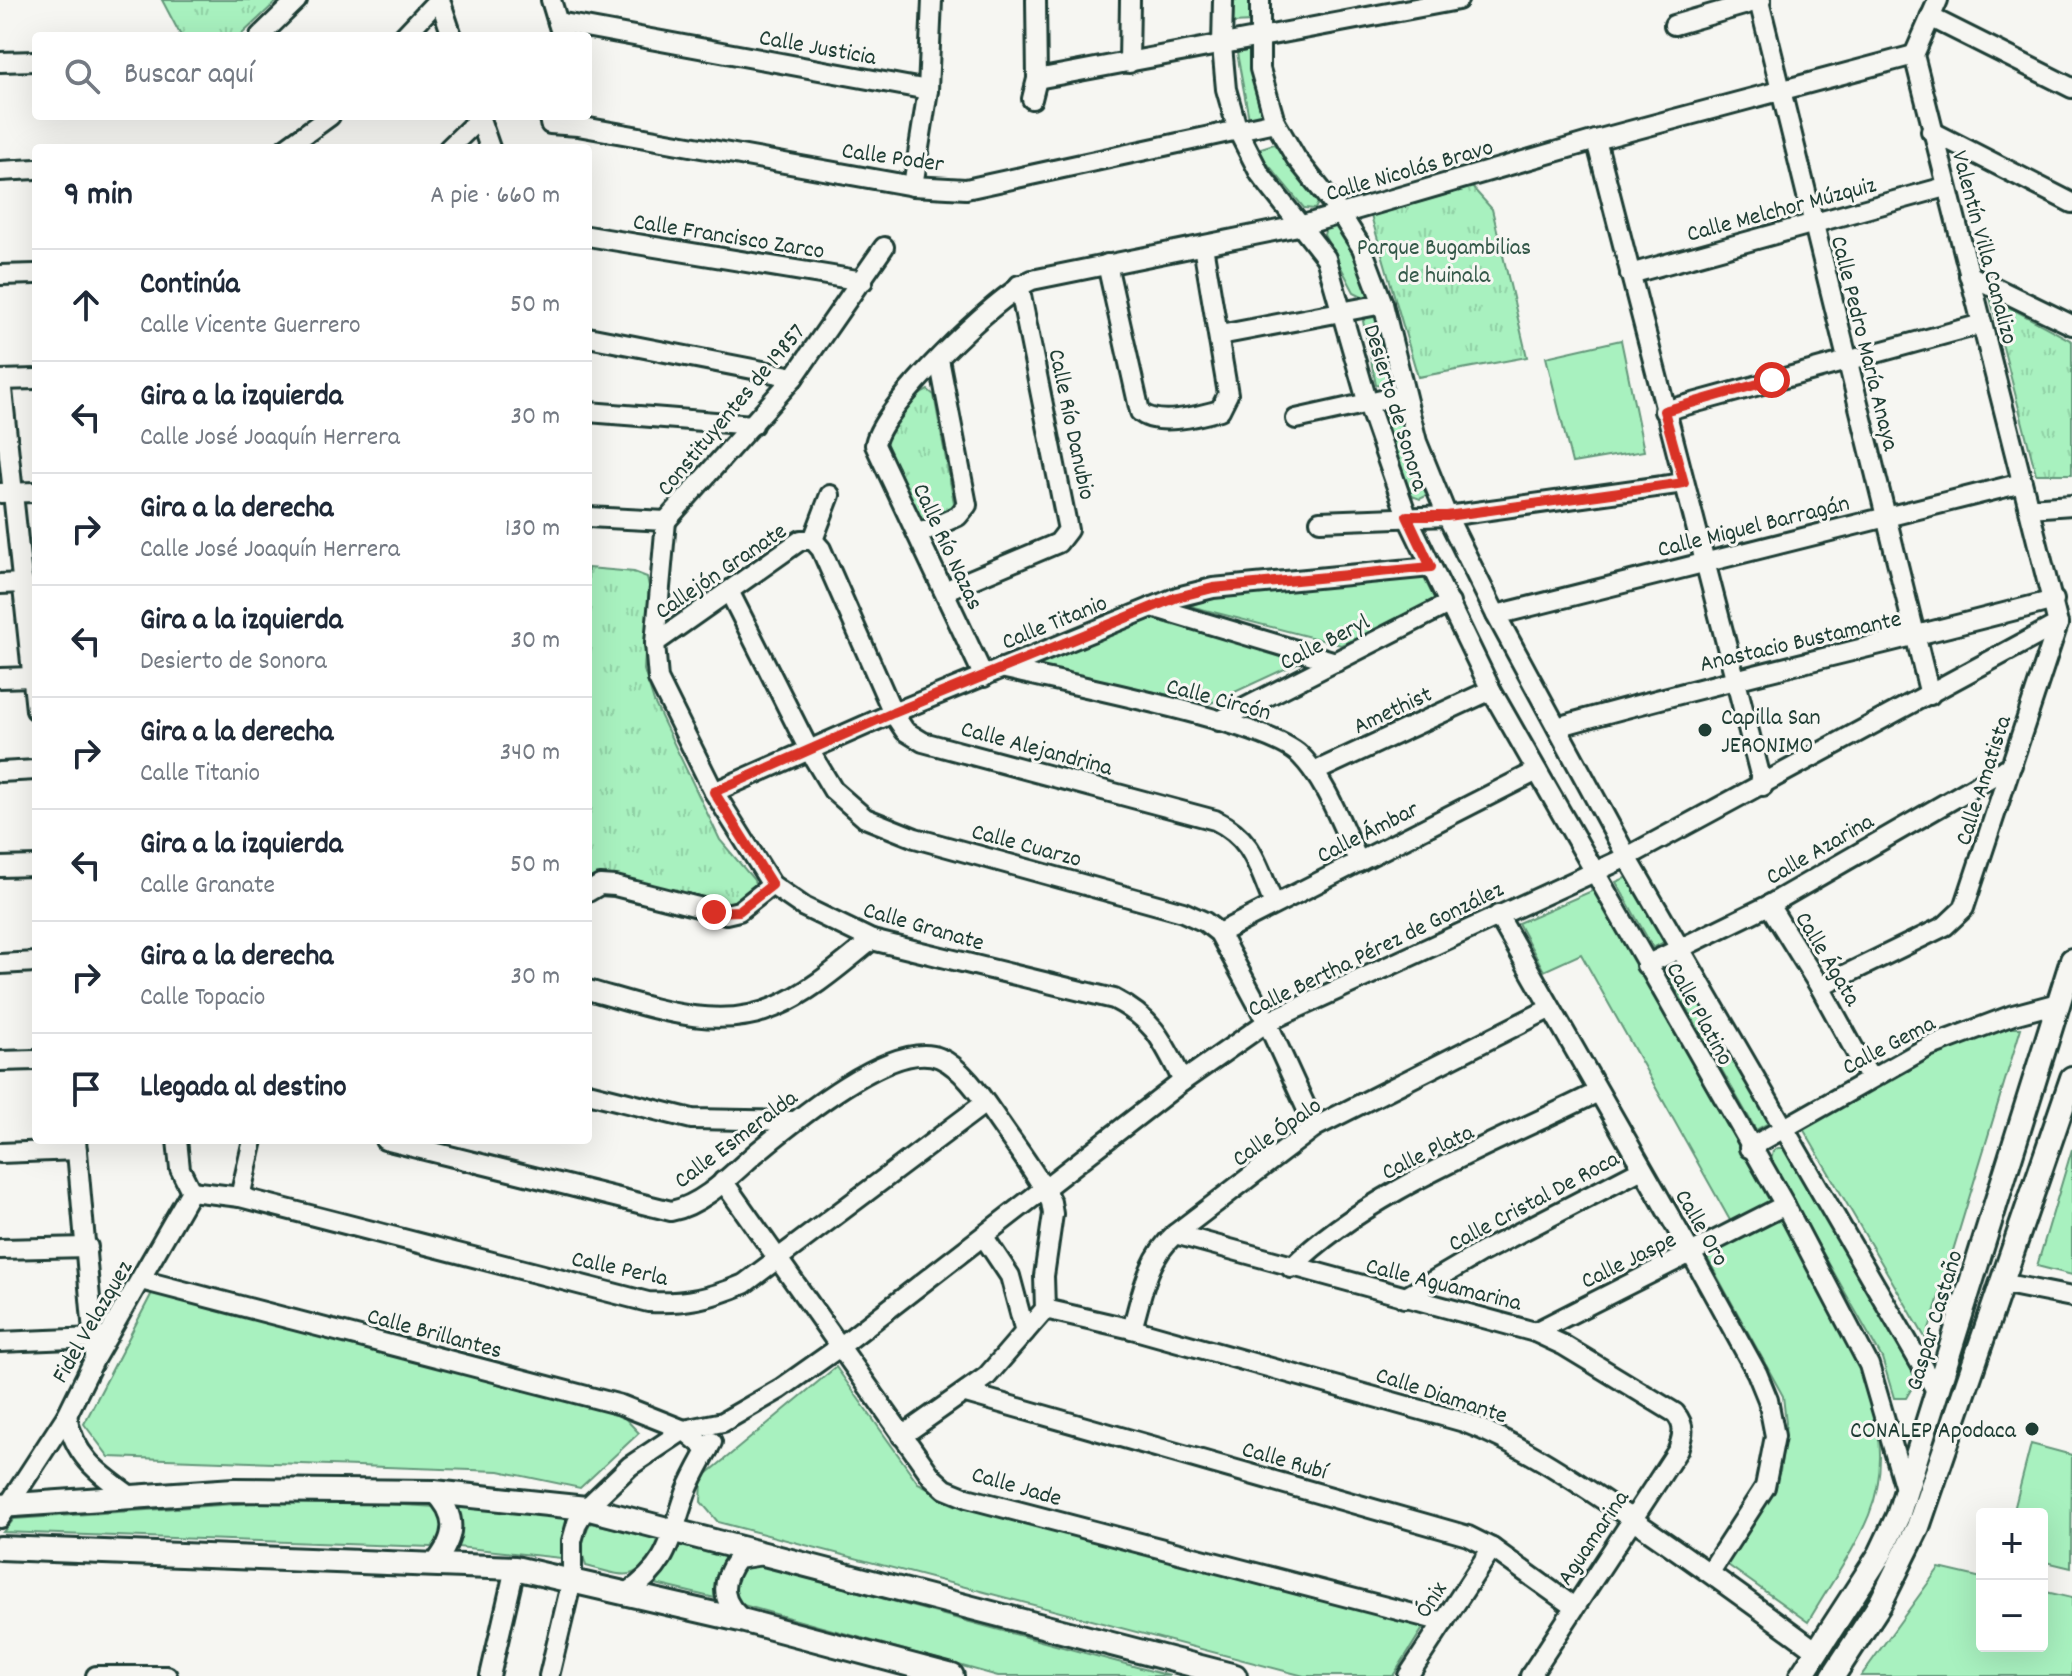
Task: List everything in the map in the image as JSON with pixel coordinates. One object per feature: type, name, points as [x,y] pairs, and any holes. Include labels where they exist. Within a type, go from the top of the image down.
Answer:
[{"type":"main road","name":"Gaspar Castaño","points":[[1801,1676],[1880,1554],[1906,1492],[2072,960]]},
{"type":"main road","name":"Gaspar Castaño","points":[[1833,1676],[1880,1604],[1918,1527],[2072,1078]]},
{"type":"main road","points":[[3,1510],[129,1495],[234,1490],[434,1492],[586,1508],[1235,1676]]},
{"type":"main road","points":[[0,1548],[515,1568],[745,1621],[952,1676]]},
{"type":"street","points":[[264,32],[297,0]]},
{"type":"street","points":[[408,32],[439,0],[451,32]]},
{"type":"street","points":[[551,0],[560,29]]},
{"type":"street","points":[[913,186],[928,90],[932,0]]},
{"type":"street","points":[[1032,99],[1037,79],[1036,0]]},
{"type":"street","points":[[1129,63],[1130,0]]},
{"type":"street","name":"Desierto de Sonora","points":[[1223,0],[1222,46],[1226,89],[1238,131],[1260,174],[1326,258],[1368,404],[1407,516],[1431,567]]},
{"type":"street","name":"Desierto de Sonora","points":[[1260,0],[1260,69],[1275,122],[1296,158],[1340,213],[1362,248],[1383,304],[1417,442],[1447,516],[1496,615]]},
{"type":"street","points":[[1354,21],[1355,0]]},
{"type":"street","points":[[1674,25],[1704,7],[1760,0]]},
{"type":"street","name":"Calle Pedro María Anaya","points":[[1760,0],[1812,226],[1930,695]]},
{"type":"street","points":[[1037,79],[1450,1]]},
{"type":"street","points":[[1914,55],[1934,8],[2072,88]]},
{"type":"street","name":"Calle Justicia","points":[[592,34],[928,90]]},
{"type":"street","name":"Calle Nicolás Bravo","points":[[876,435],[977,319],[1019,285],[1303,225],[1596,140],[1782,93],[1914,55]]},
{"type":"street","name":"Valentín Villa Canalizo","points":[[1914,55],[1945,187],[2029,508]]},
{"type":"street","points":[[0,62],[32,61]]},
{"type":"street","points":[[292,144],[324,120]]},
{"type":"street","points":[[453,144],[477,120]]},
{"type":"street","points":[[481,120],[489,144]]},
{"type":"street","name":"Calle Poder","points":[[550,124],[590,122],[913,186],[966,189],[1275,122]]},
{"type":"street","points":[[1931,131],[2072,203]]},
{"type":"street","points":[[1596,140],[1763,786]]},
{"type":"street","points":[[0,171],[32,169]]},
{"type":"street","name":"Calle Melchor Múzquiz","points":[[1630,274],[1945,187]]},
{"type":"street","name":"Calle Francisco Zarco","points":[[592,237],[863,281]]},
{"type":"street","points":[[1107,264],[1140,412],[1147,418],[1158,420],[1211,413],[1225,403],[1227,380],[1203,246]]},
{"type":"street","name":"Constituyentes de 19857","points":[[666,521],[794,377],[884,247]]},
{"type":"street","points":[[0,275],[32,274]]},
{"type":"street","points":[[1969,275],[2072,325]]},
{"type":"street","name":"Calle Río Danubio","points":[[944,591],[1058,543],[1068,530],[1019,285]]},
{"type":"street","points":[[1220,335],[1383,304]]},
{"type":"street","points":[[1664,411],[1982,324]]},
{"type":"street","points":[[592,338],[794,377]]},
{"type":"street","points":[[918,534],[958,516],[967,505],[939,359]]},
{"type":"street","points":[[32,379],[0,380],[7,493],[24,583],[32,667]]},
{"type":"street","points":[[1296,419],[1404,395]]},
{"type":"street","points":[[592,412],[753,425]]},
{"type":"street","name":"Calle Río Nazas","points":[[876,435],[879,456],[984,677]]},
{"type":"street","points":[[1320,521],[1447,516],[1684,483]]},
{"type":"street","name":"Calle Miguel Barragán","points":[[1496,615],[2022,483]]},
{"type":"street","points":[[7,493],[32,492]]},
{"type":"street","points":[[813,540],[830,495]]},
{"type":"street","points":[[2029,508],[2072,505]]},
{"type":"street","name":"Calle Amatista","points":[[1820,987],[1945,926],[1964,908],[2058,624],[2029,508]]},
{"type":"street","points":[[592,517],[666,521]]},
{"type":"street","name":"Calle Granate","points":[[666,521],[654,659],[661,687],[714,792],[772,885],[804,907],[872,940],[1114,999],[1141,1013],[1159,1034],[1183,1081]]},
{"type":"street","name":"Callejón Granate","points":[[655,643],[801,540],[813,540]]},
{"type":"street","name":"Calle Alejandrina","points":[[813,540],[821,549],[893,713],[905,731],[923,742],[1215,820],[1237,831],[1250,849],[1274,904]]},
{"type":"street","name":"Calle Platino","points":[[1431,567],[1491,690],[1749,1148],[1785,1205],[1869,1365],[1906,1492]]},
{"type":"street","name":"Calle Titanio","points":[[714,792],[893,713],[1152,607],[1213,588],[1431,567]]},
{"type":"street","points":[[0,584],[24,583]]},
{"type":"street","name":"Calle Cuarzo","points":[[730,593],[809,750],[833,790],[865,818],[915,838],[1183,912],[1219,933]]},
{"type":"street","name":"Anastacio Bustamante","points":[[1557,727],[1736,677],[1917,636],[2054,600]]},
{"type":"street","name":"Calle Beryl","points":[[1219,721],[1450,603]]},
{"type":"street","points":[[1152,607],[1336,662]]},
{"type":"street","name":"Calle Platino","points":[[1496,615],[1627,857],[1783,1132],[1938,1394]]},
{"type":"street","name":"Calle Bertha Pérez de González","points":[[549,1676],[572,1580],[572,1541],[586,1508],[630,1466],[684,1430],[723,1422],[841,1346],[1183,1081],[1267,1022],[1627,857],[2058,624]]},
{"type":"street","name":"Calle Circón","points":[[1002,668],[1219,721],[1277,739],[1299,754],[1314,772],[1359,862]]},
{"type":"street","points":[[0,678],[32,677]]},
{"type":"street","name":"Amethist","points":[[1314,772],[1491,690]]},
{"type":"street","name":"Calle Azarina","points":[[1646,965],[1769,905],[2012,765]]},
{"type":"street","points":[[0,772],[32,770]]},
{"type":"street","name":"Calle Ámbar","points":[[1219,933],[1537,771]]},
{"type":"street","points":[[0,867],[32,866]]},
{"type":"street","points":[[592,890],[600,885],[615,886],[726,914],[739,911],[772,885]]},
{"type":"street","name":"Calle Ágata","points":[[1769,905],[1820,987],[1870,1078]]},
{"type":"street","name":"Calle Oro","points":[[1498,915],[1596,1093],[1692,1255],[1757,1373],[1768,1400],[1775,1436],[1765,1487],[1710,1572]]},
{"type":"street","points":[[1219,933],[1267,1022],[1315,1127]]},
{"type":"street","points":[[592,991],[669,1012],[735,1017],[775,1008],[817,983],[872,940]]},
{"type":"street","points":[[0,964],[32,962]]},
{"type":"street","name":"Calle Gema","points":[[1749,1148],[1783,1132],[1870,1078],[1971,1030],[2058,1003]]},
{"type":"street","name":"Calle Ópalo","points":[[1132,1329],[1150,1267],[1161,1247],[1175,1234],[1315,1127],[1549,1009]]},
{"type":"street","name":"Calle Esmeralda","points":[[401,1144],[671,1211],[683,1209],[723,1181],[794,1121],[890,1059],[910,1054],[940,1058],[952,1066],[985,1103],[1045,1190]]},
{"type":"street","points":[[0,1061],[32,1060]]},
{"type":"street","name":"Calle Plata","points":[[1291,1268],[1323,1236],[1360,1211],[1596,1093]]},
{"type":"street","points":[[592,1094],[692,1119],[794,1121]]},
{"type":"street","name":"Calle Perla","points":[[191,1191],[240,1197],[648,1302],[677,1303],[711,1299],[744,1284],[985,1103]]},
{"type":"street","points":[[177,1144],[180,1169],[191,1191]]},
{"type":"street","points":[[240,1197],[252,1144]]},
{"type":"street","points":[[0,1153],[77,1145],[95,1358]]},
{"type":"street","name":"Calle Cristal De Roca","points":[[1404,1298],[1482,1252],[1642,1169]]},
{"type":"street","name":"Calle Jade","points":[[723,1181],[902,1436],[932,1477],[945,1489],[967,1498],[1444,1622]]},
{"type":"street","points":[[902,1436],[987,1376],[1045,1309],[1044,1276],[1053,1214],[1045,1190]]},
{"type":"street","name":"Fidel Velazquez","points":[[3,1510],[67,1415],[95,1358],[191,1191]]},
{"type":"street","name":"Calle Jaspe","points":[[1535,1332],[1692,1255],[1785,1205]]},
{"type":"street","name":"Calle Aguamarina","points":[[1175,1234],[1535,1332],[1575,1352],[1675,1413],[1682,1421]]},
{"type":"street","points":[[984,1237],[1010,1276],[1025,1332]]},
{"type":"street","points":[[0,1249],[88,1247]]},
{"type":"street","name":"Calle Brillantes","points":[[141,1280],[621,1405],[684,1430],[708,1450]]},
{"type":"street","points":[[2001,1283],[2072,1297]]},
{"type":"street","name":"Calle Diamante","points":[[1045,1309],[1132,1329],[1464,1422],[1536,1454],[1710,1572],[1818,1652]]},
{"type":"street","points":[[0,1342],[95,1338]]},
{"type":"street","name":"Calle Rubí","points":[[966,1393],[1468,1536],[1492,1548],[1574,1607]]},
{"type":"street","points":[[67,1415],[71,1438],[81,1456],[97,1473],[129,1495]]},
{"type":"street","name":"Aguamarina","points":[[1530,1676],[1678,1450],[1684,1434],[1682,1421]]},
{"type":"street","name":"Calle Bertha Pérez de González","points":[[627,1593],[657,1570],[675,1529],[687,1489],[723,1422]]},
{"type":"street","points":[[434,1492],[452,1517],[453,1529],[450,1542],[435,1563]]},
{"type":"street","name":"Ónix","points":[[1408,1676],[1492,1548]]},
{"type":"street","points":[[745,1621],[727,1604],[724,1582],[737,1559],[770,1554]]},
{"type":"street","points":[[490,1676],[515,1568]]},
{"type":"street","points":[[96,1676],[167,1676]]},
{"type":"green space","points":[[162,0],[278,0],[244,32],[179,32]]},
{"type":"green space","points":[[1234,0],[1253,0],[1252,22],[1233,23]]},
{"type":"green space","points":[[1251,50],[1265,115],[1249,119],[1237,53]]},
{"type":"green space","points":[[1274,144],[1320,199],[1315,209],[1304,208],[1261,156],[1261,148]]},
{"type":"green space","name":"Parque Bugambilias de huinala","points":[[1472,187],[1492,209],[1527,357],[1418,377],[1371,216]]},
{"type":"green space","points":[[1326,227],[1340,227],[1372,290],[1366,298],[1354,292],[1324,235]]},
{"type":"green space","points":[[1990,297],[2072,341],[2072,474],[2036,474]]},
{"type":"green space","points":[[1368,316],[1378,316],[1395,381],[1389,388],[1376,385],[1363,321]]},
{"type":"green space","points":[[1621,340],[1644,451],[1572,463],[1546,357]]},
{"type":"green space","points":[[928,390],[934,395],[955,508],[920,524],[884,447],[889,431],[900,414]]},
{"type":"green space","points":[[1395,405],[1400,409],[1409,447],[1429,486],[1426,496],[1420,499],[1412,496],[1386,442],[1382,419],[1384,408]]},
{"type":"green space","points":[[592,568],[634,572],[647,577],[644,670],[654,702],[720,840],[754,880],[756,887],[745,902],[711,907],[592,879]]},
{"type":"green space","points":[[1424,578],[1436,602],[1341,645],[1190,606],[1226,592]]},
{"type":"green space","points":[[1152,615],[1302,661],[1209,704],[1038,666]]},
{"type":"green space","points":[[1632,875],[1668,940],[1653,948],[1616,882]]},
{"type":"green space","points":[[1594,890],[1771,1203],[1732,1224],[1581,954],[1544,971],[1518,923]]},
{"type":"green space","points":[[1679,961],[1769,1123],[1756,1130],[1664,969]]},
{"type":"green space","points":[[2003,1028],[2021,1028],[1926,1339],[1802,1127],[1941,1052]]},
{"type":"green space","points":[[1786,1148],[1912,1371],[1916,1381],[1906,1398],[1894,1398],[1882,1358],[1771,1161],[1773,1151]]},
{"type":"green space","points":[[2072,1149],[2072,1275],[2037,1266]]},
{"type":"green space","points":[[1782,1219],[1841,1323],[1858,1361],[1872,1399],[1879,1438],[1879,1476],[1869,1515],[1808,1622],[1725,1563],[1780,1472],[1786,1423],[1783,1396],[1706,1256]]},
{"type":"green space","points":[[152,1293],[618,1411],[639,1433],[580,1488],[499,1471],[109,1457],[84,1424]]},
{"type":"green space","points":[[836,1367],[918,1483],[952,1500],[1425,1625],[1393,1676],[1304,1676],[718,1522],[701,1502],[702,1478]]},
{"type":"green space","points":[[2031,1444],[2072,1455],[2071,1568],[2048,1562],[2048,1508],[2015,1508]]},
{"type":"green space","points":[[308,1499],[436,1507],[444,1515],[443,1537],[431,1547],[3,1532],[14,1519]]},
{"type":"green space","points":[[456,1504],[572,1516],[561,1558],[457,1547],[462,1530]]},
{"type":"green space","points":[[590,1523],[659,1538],[660,1552],[634,1573],[619,1574],[586,1566],[580,1545]]},
{"type":"green space","points":[[680,1543],[733,1555],[718,1575],[716,1587],[719,1599],[656,1584]]},
{"type":"green space","points":[[759,1565],[1170,1676],[998,1676],[736,1603],[731,1595],[734,1574],[744,1567]]},
{"type":"green space","points":[[1939,1568],[1976,1577],[1976,1652],[2048,1652],[2048,1592],[2072,1598],[2072,1676],[1861,1676]]},
{"type":"place","name":"Capilla San JERONIMO","points":[[1705,730]]},
{"type":"place","name":"CONALEP Apodaca","points":[[2032,1429]]},
{"type":"route","points":[[714,912],[726,914],[739,911],[772,885],[714,792],[893,713],[1177,597],[1213,588],[1431,567],[1407,516],[1447,516],[1684,483],[1664,411],[1772,380]]}]
